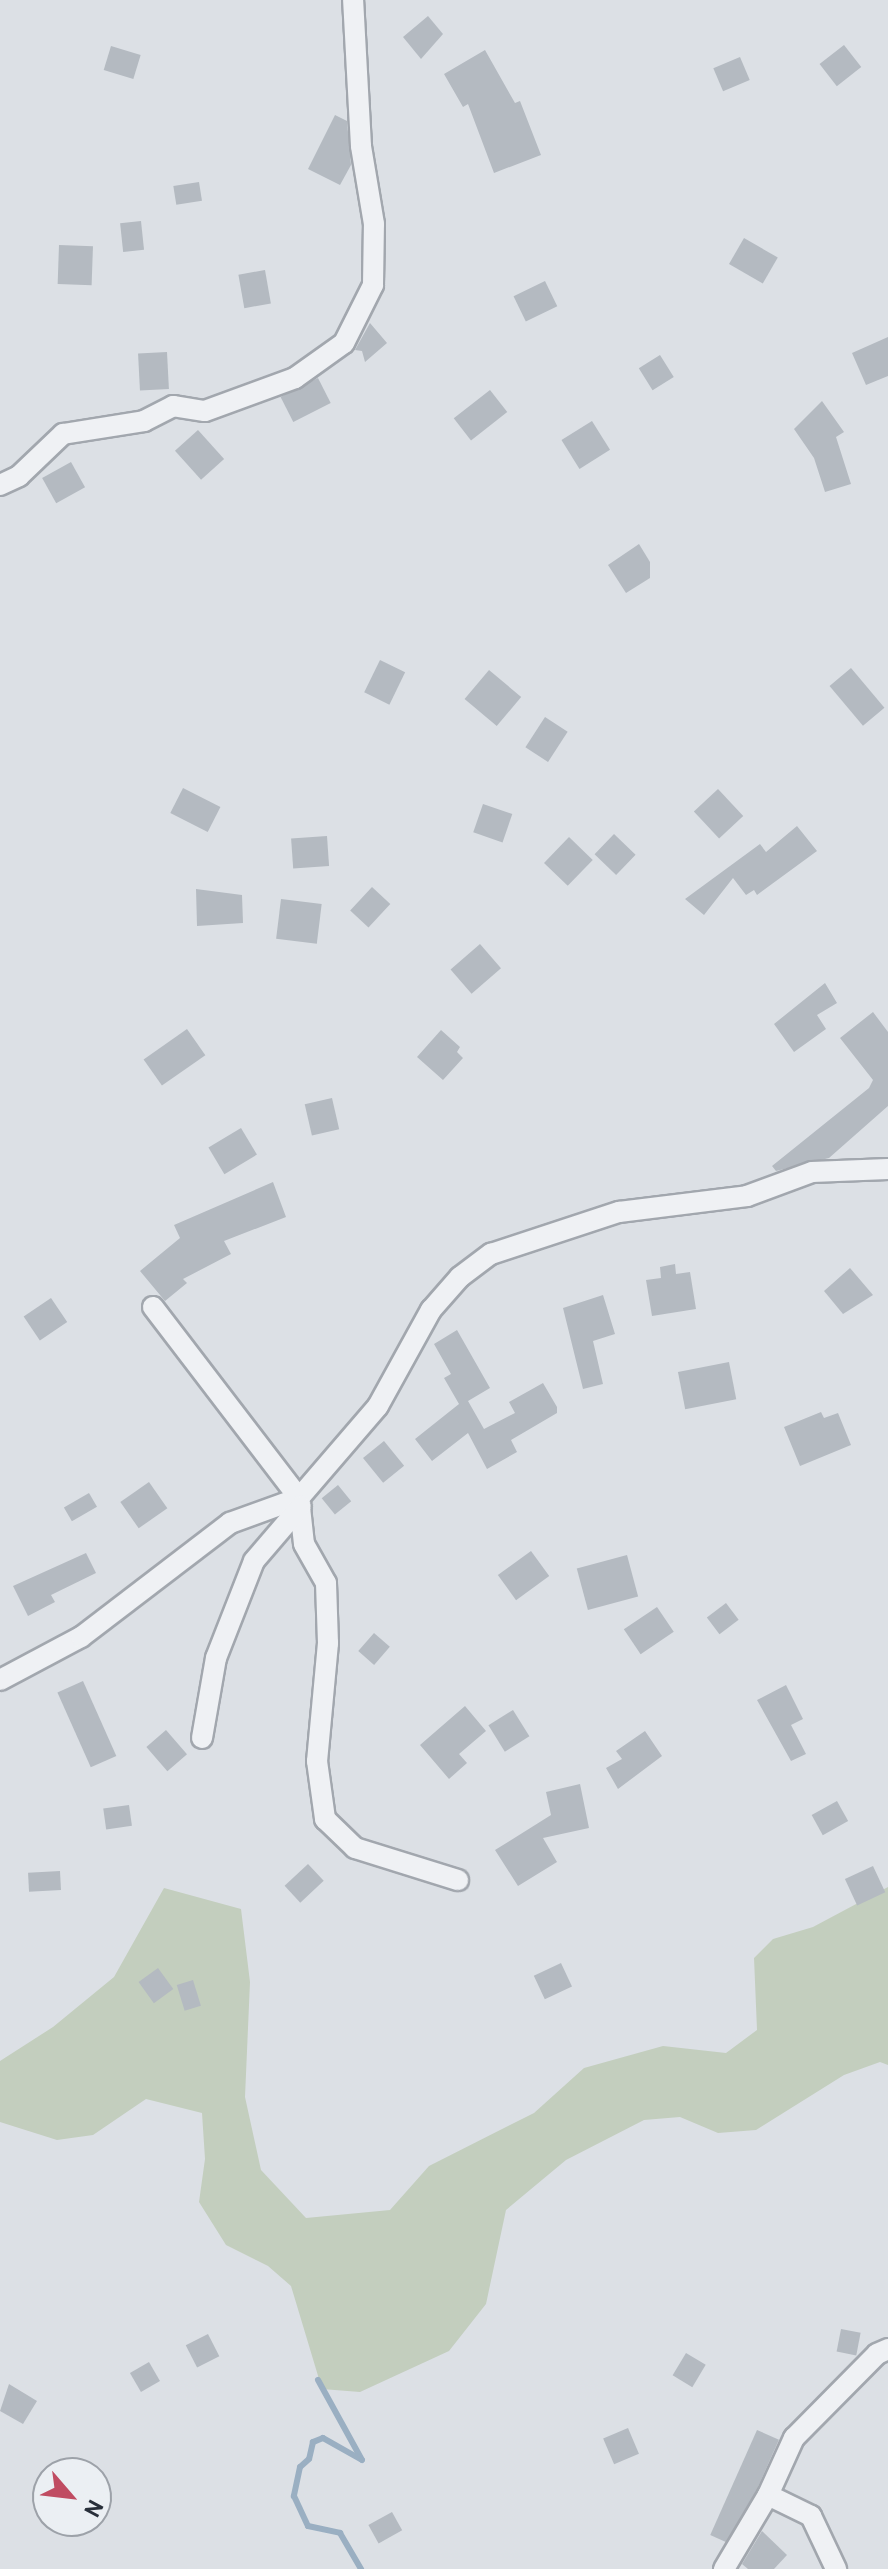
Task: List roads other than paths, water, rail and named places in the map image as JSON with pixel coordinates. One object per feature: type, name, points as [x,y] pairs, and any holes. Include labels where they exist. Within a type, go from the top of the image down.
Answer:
[{"type":"street","points":[[0,485],[19,476],[63,434],[144,421],[173,406],[205,411],[295,378],[344,343],[373,285],[374,224],[361,146],[353,0]]},
{"type":"street","points":[[202,1738],[216,1658],[254,1561],[378,1406],[402,1371],[431,1310],[460,1277],[491,1254],[619,1212],[747,1196],[812,1172],[888,1169]]},
{"type":"street","points":[[153,1307],[300,1502],[304,1544],[326,1583],[328,1643],[317,1761],[325,1819],[355,1848],[458,1880]]},
{"type":"street","points":[[0,1680],[81,1637],[230,1523],[300,1502]]},
{"type":"street","points":[[724,2569],[768,2495],[794,2438],[877,2354],[888,2349]]},
{"type":"street","points":[[768,2495],[811,2516],[836,2569]]},
{"type":"waterway","points":[[318,2380],[362,2460],[323,2438],[313,2442],[309,2459],[300,2467],[294,2496],[308,2526],[340,2533],[361,2569]]}]
